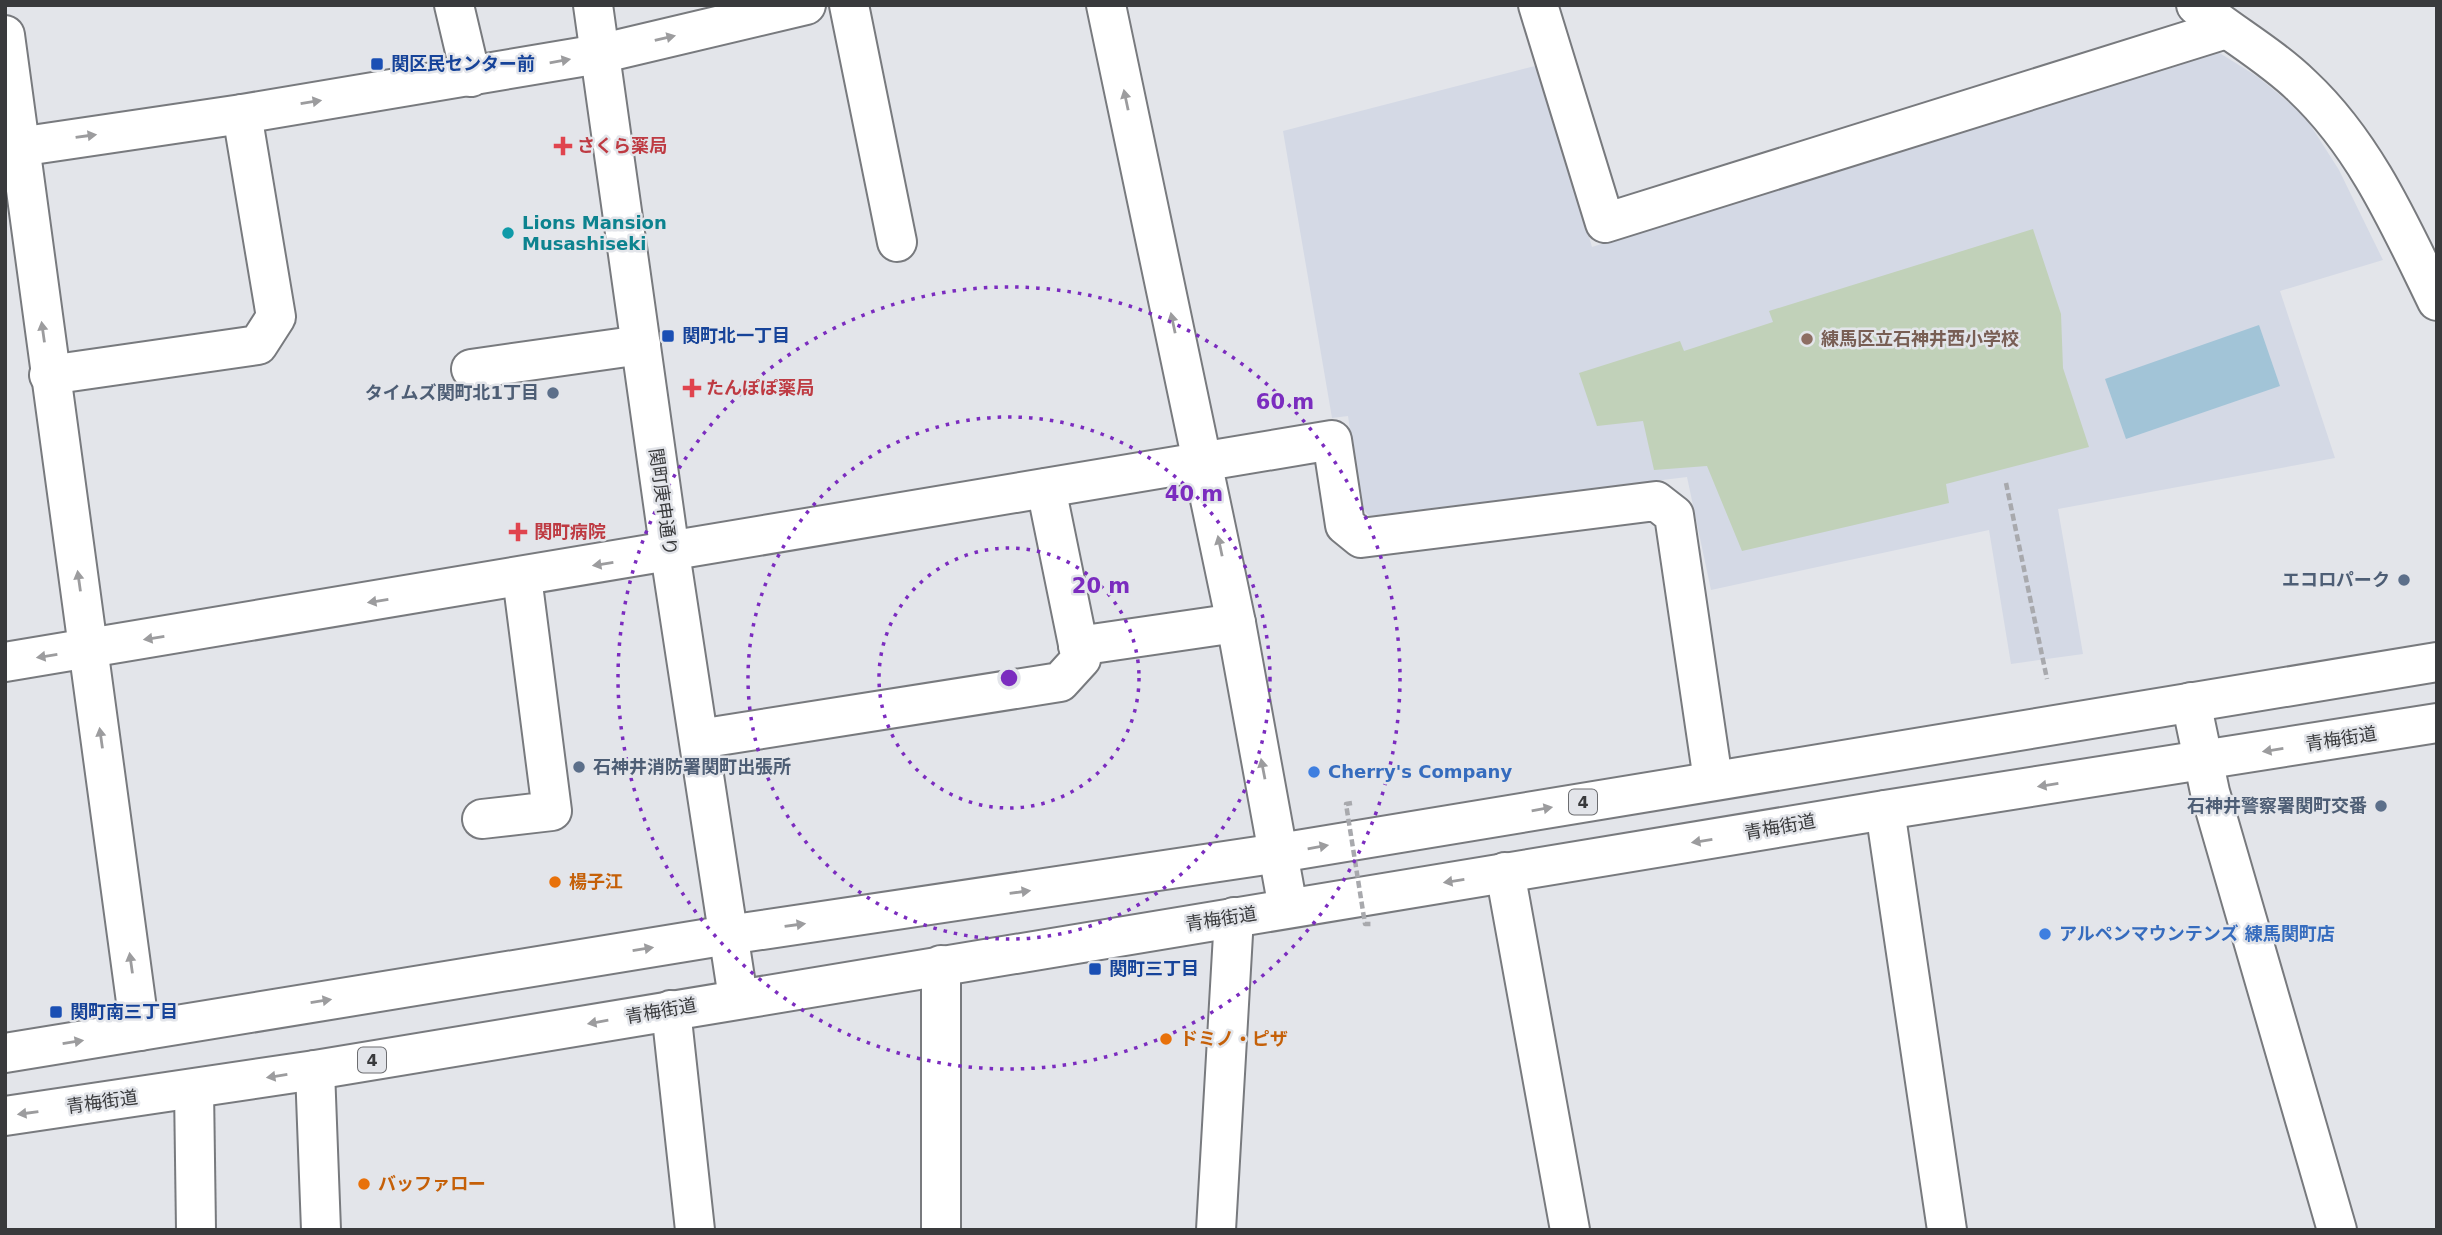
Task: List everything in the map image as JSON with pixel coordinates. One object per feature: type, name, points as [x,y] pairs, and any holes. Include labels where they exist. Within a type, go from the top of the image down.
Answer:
[{"type":"street","points":[[454,5],[471,77]]},
{"type":"street","name":"関町庚申通り","points":[[593,5],[670,552],[738,998]]},
{"type":"street","points":[[12,147],[471,77],[599,54],[806,5]]},
{"type":"street","points":[[849,5],[897,243]]},
{"type":"street","points":[[1106,5],[1236,623],[1288,908]]},
{"type":"street","points":[[1538,5],[1605,223],[2226,29]]},
{"type":"street","points":[[2196,5],[2301,85],[2343,132],[2385,198],[2437,301]]},
{"type":"street","points":[[5,35],[12,147],[89,649],[140,1031]]},
{"type":"street","points":[[49,375],[258,345],[275,317],[242,114]]},
{"type":"street","points":[[471,369],[641,345]]},
{"type":"street","points":[[5,662],[1332,440],[1345,525],[1361,538],[1656,501],[1674,515],[1713,780]]},
{"type":"street","points":[[699,739],[1060,682],[1080,659],[1046,488]]},
{"type":"street","points":[[482,818],[552,811],[522,577]]},
{"type":"street","points":[[1078,646],[1236,623]]},
{"type":"street","name":"4","points":[[5,1052],[728,935],[1279,853],[2437,662]]},
{"type":"street","points":[[2191,702],[2202,762],[2337,1230]]},
{"type":"street","name":"青梅街道","points":[[5,1116],[314,1070],[1505,872],[2437,723]]},
{"type":"street","points":[[1885,810],[1947,1230]]},
{"type":"street","points":[[1505,872],[1570,1230]]},
{"type":"street","points":[[1216,1230],[1234,917]]},
{"type":"street","points":[[941,1230],[942,965]]},
{"type":"street","points":[[671,1010],[695,1230]]},
{"type":"street","points":[[314,1070],[321,1230]]},
{"type":"street","points":[[194,1089],[196,1230]]},
{"type":"path","points":[[2006,483],[2047,679]]},
{"type":"path","points":[[1352,803],[1346,804],[1365,924],[1371,924]]},
{"type":"shaded area","name":"練馬区立石神井西小学校","points":[[2218,52],[2258,77],[2304,115],[2339,170],[2383,260],[2280,291],[2335,458],[2058,509],[2083,654],[2011,664],[1989,530],[1711,590],[1687,477],[1369,516],[1361,506],[1348,416],[1332,418],[1283,131],[1539,65],[1592,247],[2193,54]]},
{"type":"green space","points":[[2033,229],[2061,314],[2063,368],[2089,447],[1946,484],[1949,503],[1742,551],[1707,466],[1654,470],[1643,421],[1597,426],[1579,373],[1680,341],[1684,351],[1773,322],[1769,311]]},
{"type":"water","points":[[2259,325],[2280,386],[2126,439],[2105,379]]},
{"type":"place","name":"関区民センター前","points":[[377,64]]},
{"type":"place","name":"さくら薬局","points":[[563,146]]},
{"type":"place","name":"Lions Mansion Musashiseki","points":[[508,233]]},
{"type":"place","name":"関町北一丁目","points":[[668,336]]},
{"type":"place","name":"練馬区立石神井西小学校","points":[[1807,339]]},
{"type":"place","name":"たんぽぽ薬局","points":[[692,388]]},
{"type":"place","name":"タイムズ関町北1丁目","points":[[553,393]]},
{"type":"place","name":"関町病院","points":[[518,532]]},
{"type":"place","name":"エコロパーク","points":[[2404,580]]},
{"type":"place","name":"石神井消防署関町出張所","points":[[579,767]]},
{"type":"place","name":"Cherry's Company","points":[[1314,772]]},
{"type":"place","name":"石神井警察署関町交番","points":[[2381,806]]},
{"type":"place","name":"楊子江","points":[[555,882]]},
{"type":"place","name":"アルペンマウンテンズ 練馬関町店","points":[[2045,934]]},
{"type":"place","name":"関町三丁目","points":[[1095,969]]},
{"type":"place","name":"関町南三丁目","points":[[56,1012]]},
{"type":"place","name":"ドミノ・ピザ","points":[[1166,1039]]},
{"type":"place","name":"バッファロー","points":[[364,1184]]}]
